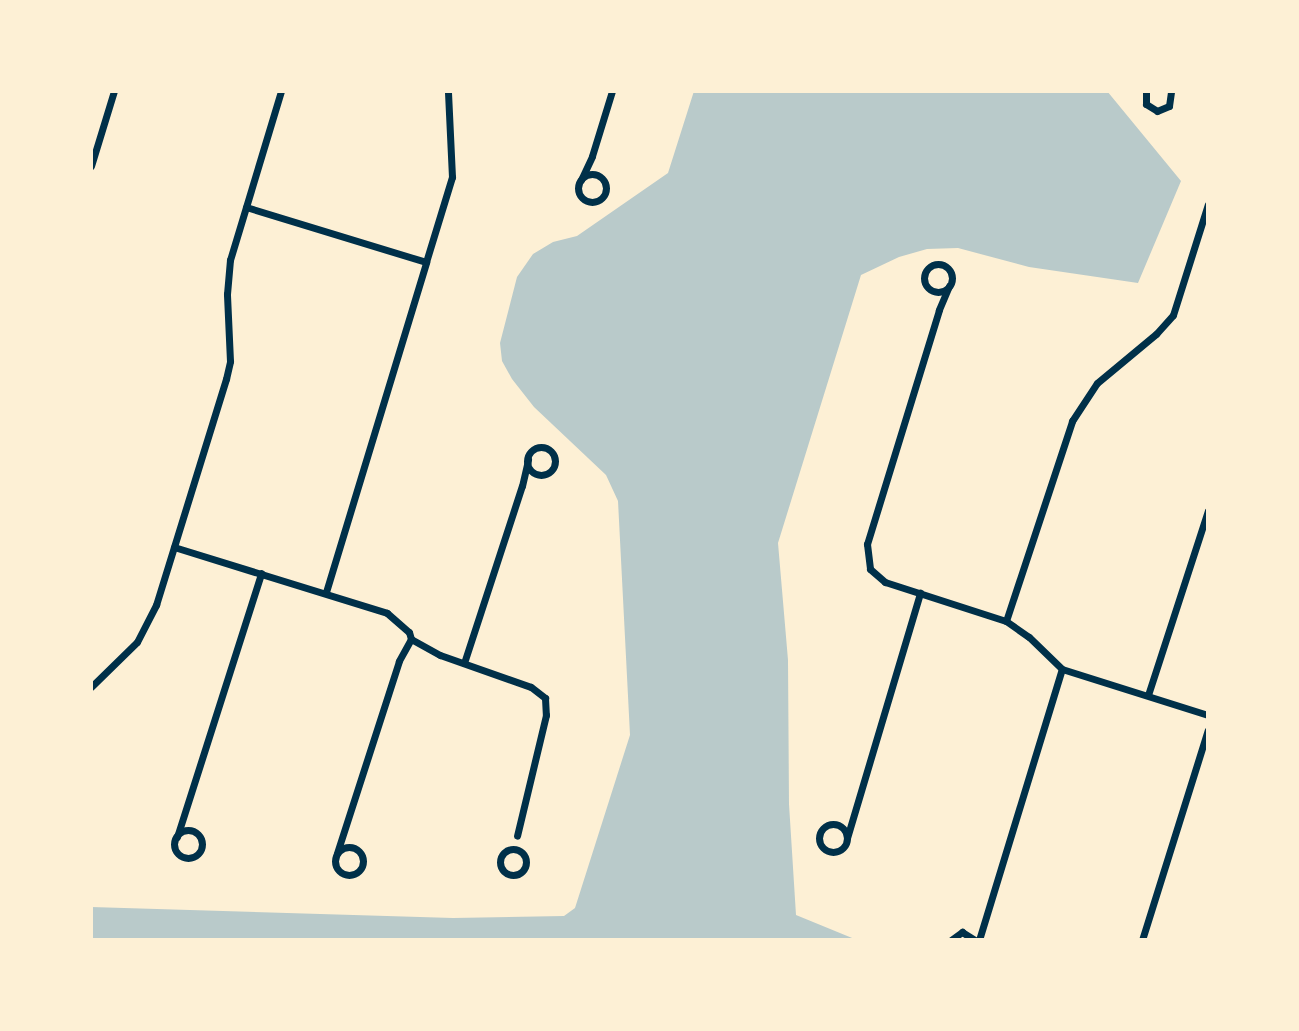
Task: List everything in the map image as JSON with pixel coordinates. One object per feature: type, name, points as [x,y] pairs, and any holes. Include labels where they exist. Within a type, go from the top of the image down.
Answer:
[{"type":"street","points":[[91,166],[114,91]]},
{"type":"street","points":[[91,687],[144,633],[156,605],[226,379],[230,349],[227,276],[281,91]]},
{"type":"street","points":[[327,592],[452,177],[448,91]]},
{"type":"street","points":[[592,156],[606,190],[602,198],[594,202],[585,200],[579,193],[581,180],[592,156],[612,91]]},
{"type":"street","points":[[1146,91],[1146,104],[1157,111],[1169,106],[1172,93]]},
{"type":"street","points":[[581,180],[589,174],[598,175]]},
{"type":"street","points":[[1006,621],[1072,421],[1097,383],[1156,334],[1173,315],[1208,204]]},
{"type":"street","points":[[246,207],[426,262]]},
{"type":"street","points":[[939,310],[933,291],[926,285],[924,277],[928,268],[936,264],[945,266],[951,273],[949,286],[939,310],[867,544],[867,562],[876,576],[1006,621],[1029,637],[1062,669],[1208,715]]},
{"type":"street","points":[[933,291],[942,292],[949,286]]},
{"type":"street","points":[[464,663],[528,460],[534,449],[543,447],[551,450],[555,458],[554,467],[547,473],[538,474],[522,486]]},
{"type":"street","points":[[528,460],[530,469],[538,474]]},
{"type":"street","points":[[1148,695],[1208,510]]},
{"type":"street","points":[[174,547],[327,592],[387,613],[406,627],[411,639],[464,663],[531,687],[545,698],[547,715],[517,836],[501,857],[500,865],[509,874],[517,874],[524,869],[526,860],[517,836]]},
{"type":"street","points":[[187,812],[193,831],[202,841],[201,850],[195,857],[186,858],[178,854],[175,846],[177,837],[261,573]]},
{"type":"street","points":[[853,812],[837,824],[824,827],[820,835],[821,844],[828,850],[836,851],[844,846],[847,838],[920,593]]},
{"type":"street","points":[[347,829],[354,848],[361,853],[363,862],[356,873],[347,875],[339,870],[335,862],[337,853],[347,829],[399,661],[411,639]]},
{"type":"street","points":[[951,940],[958,933],[967,933],[977,940],[1062,669]]},
{"type":"street","points":[[1142,940],[1208,730]]},
{"type":"street","points":[[837,824],[844,829],[847,838]]},
{"type":"street","points":[[177,837],[184,831],[193,831]]},
{"type":"street","points":[[337,853],[345,848],[354,848]]},
{"type":"street","points":[[507,850],[515,849],[522,853]]},
{"type":"street","points":[[967,933],[983,921]]},
{"type":"shaded area","points":[[694,91],[1107,91],[1181,181],[1138,283],[1029,267],[958,248],[927,249],[899,257],[861,275],[778,543],[788,660],[789,804],[796,915],[857,940],[91,940],[91,907],[453,918],[564,916],[575,908],[630,735],[618,501],[606,475],[534,407],[512,379],[502,361],[500,343],[517,277],[533,254],[553,242],[577,236],[668,173]]}]
